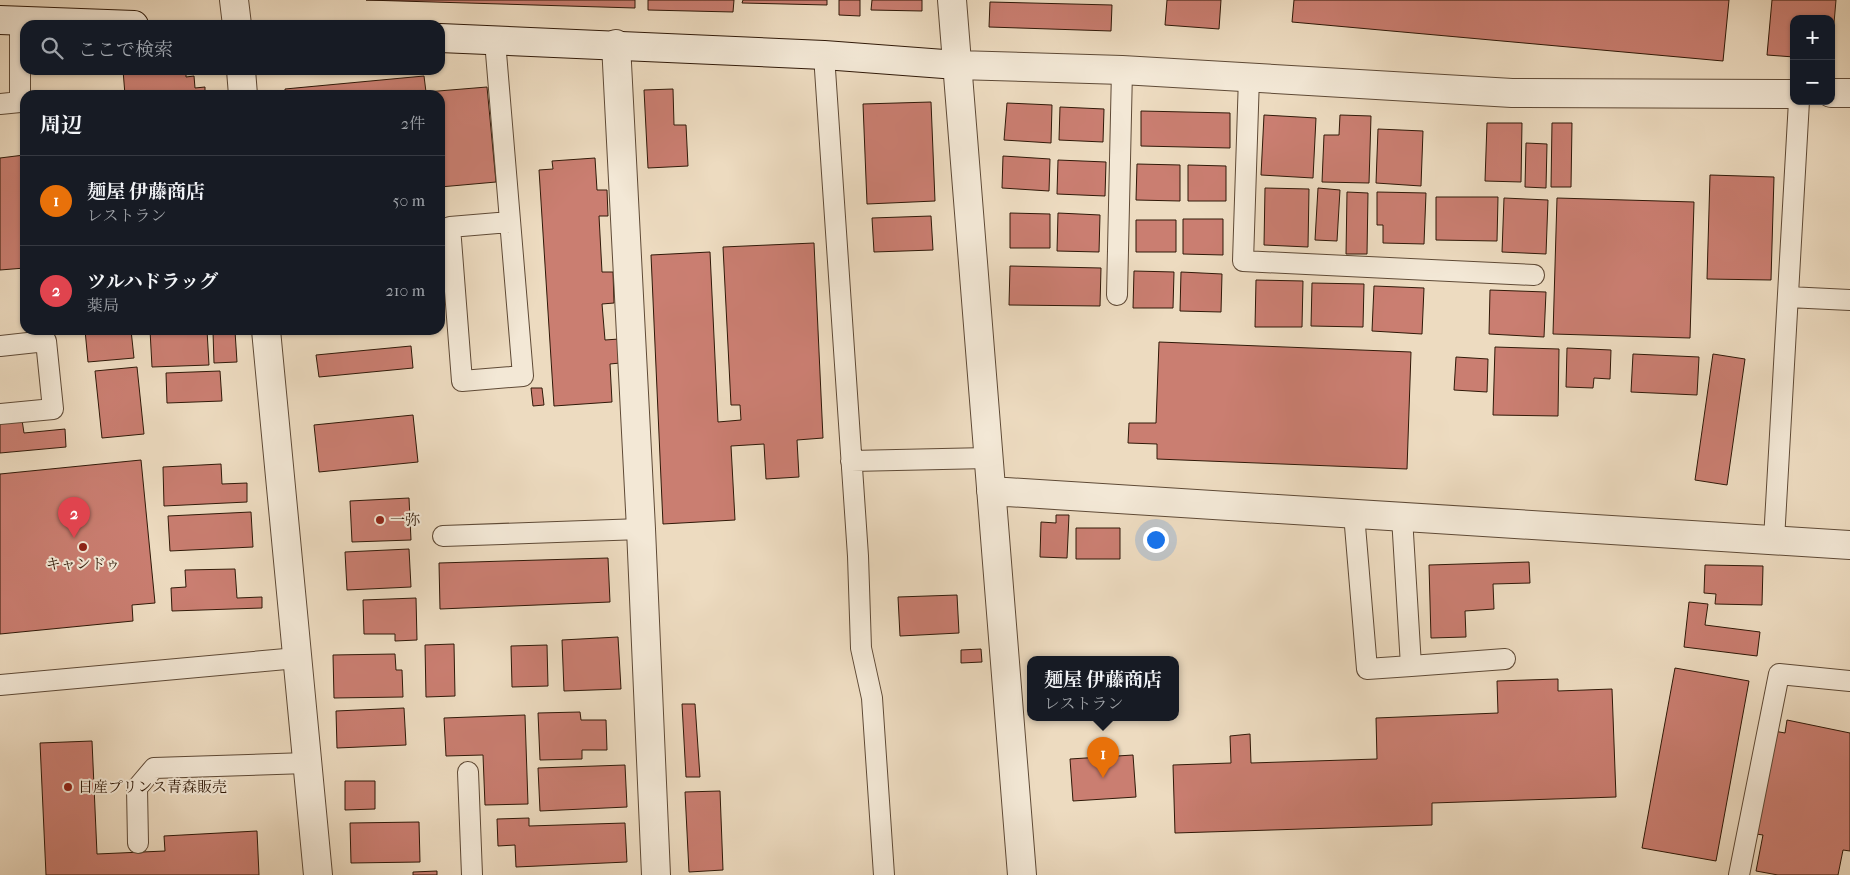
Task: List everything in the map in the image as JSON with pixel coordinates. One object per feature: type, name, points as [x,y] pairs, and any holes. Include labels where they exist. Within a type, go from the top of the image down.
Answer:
[{"type":"street","points":[[234,0],[236,20]]},
{"type":"street","points":[[952,0],[1022,875]]},
{"type":"street","points":[[445,38],[616,44],[824,55],[957,65],[1122,70],[1512,93],[1790,94]]},
{"type":"street","points":[[616,44],[641,529],[656,875]]},
{"type":"street","points":[[242,75],[243,90]]},
{"type":"street","points":[[1835,93],[1850,93]]},
{"type":"street","points":[[266,335],[318,875]]},
{"type":"street","points":[[991,491],[1850,545]]},
{"type":"lane","points":[[0,104],[20,102],[10,20]]},
{"type":"lane","points":[[495,41],[510,222],[522,376],[462,381],[450,227],[510,222]]},
{"type":"lane","points":[[824,55],[851,460],[861,648],[872,698],[884,875]]},
{"type":"lane","points":[[1117,296],[1122,70]]},
{"type":"lane","points":[[1248,77],[1243,261],[1534,275]]},
{"type":"lane","points":[[1774,540],[1799,105]]},
{"type":"lane","points":[[1788,297],[1850,300]]},
{"type":"lane","points":[[0,346],[46,341],[53,409],[0,414]]},
{"type":"lane","points":[[851,460],[988,458]]},
{"type":"lane","points":[[1354,514],[1367,669],[1505,659]]},
{"type":"lane","points":[[1402,517],[1412,666]]},
{"type":"lane","points":[[443,536],[641,529]]},
{"type":"lane","points":[[0,685],[297,658]]},
{"type":"lane","points":[[1739,875],[1779,674],[1850,681]]},
{"type":"lane","points":[[138,842],[138,788],[154,768],[308,763]]},
{"type":"lane","points":[[468,772],[472,875]]},
{"type":"building","points":[[366,0],[635,0],[635,8]]},
{"type":"building","points":[[648,0],[734,0],[733,12],[648,10]]},
{"type":"building","points":[[743,0],[827,0],[827,5],[742,3]]},
{"type":"building","points":[[839,0],[860,0],[860,16],[839,15]]},
{"type":"building","points":[[872,0],[922,0],[922,11],[871,10]]},
{"type":"building","points":[[1167,0],[1221,0],[1219,29],[1165,25]]},
{"type":"building","points":[[1294,0],[1729,0],[1723,61],[1292,22]]},
{"type":"building","points":[[1772,0],[1836,0],[1835,15],[1790,15],[1790,57],[1767,55]]},
{"type":"building","points":[[990,2],[1112,5],[1111,31],[989,27]]},
{"type":"building","points":[[123,75],[194,76],[195,88],[205,87],[205,90],[125,90]]},
{"type":"building","points":[[424,76],[426,90],[285,90]]},
{"type":"building","points":[[487,87],[496,182],[445,187],[445,90]]},
{"type":"building","points":[[673,89],[674,125],[686,125],[688,166],[648,168],[644,90]]},
{"type":"building","points":[[931,102],[935,201],[867,204],[863,104]]},
{"type":"building","points":[[1007,103],[1052,105],[1051,143],[1004,140]]},
{"type":"building","points":[[1060,107],[1104,109],[1103,142],[1059,140]]},
{"type":"building","points":[[1141,111],[1230,113],[1230,148],[1141,146]]},
{"type":"building","points":[[1264,115],[1316,118],[1313,178],[1261,175]]},
{"type":"building","points":[[1340,115],[1371,116],[1369,183],[1322,182],[1324,135],[1339,135]]},
{"type":"building","points":[[1487,123],[1522,123],[1521,182],[1485,181]]},
{"type":"building","points":[[1552,123],[1572,123],[1571,187],[1551,187]]},
{"type":"building","points":[[1378,129],[1423,131],[1421,186],[1376,183]]},
{"type":"building","points":[[1526,143],[1547,144],[1546,188],[1525,187]]},
{"type":"building","points":[[20,156],[20,268],[0,270],[0,158]]},
{"type":"building","points":[[1003,156],[1050,159],[1049,191],[1002,188]]},
{"type":"building","points":[[595,158],[597,190],[607,190],[608,216],[599,216],[602,272],[613,272],[614,303],[602,304],[605,340],[619,339],[620,363],[610,364],[612,402],[554,406],[539,170],[553,169],[552,161]]},
{"type":"building","points":[[1058,160],[1106,162],[1105,196],[1057,194]]},
{"type":"building","points":[[1137,164],[1180,165],[1180,201],[1136,200]]},
{"type":"building","points":[[1188,165],[1226,166],[1226,201],[1188,201]]},
{"type":"building","points":[[1710,175],[1774,177],[1771,280],[1707,279]]},
{"type":"building","points":[[1265,188],[1309,189],[1308,247],[1264,245]]},
{"type":"building","points":[[1318,188],[1340,190],[1337,241],[1315,240]]},
{"type":"building","points":[[1347,192],[1368,193],[1367,254],[1346,254]]},
{"type":"building","points":[[1377,192],[1426,193],[1424,244],[1383,243],[1383,225],[1377,225]]},
{"type":"building","points":[[1436,197],[1498,197],[1497,241],[1436,240]]},
{"type":"building","points":[[1504,198],[1548,200],[1546,254],[1502,252]]},
{"type":"building","points":[[1557,198],[1694,202],[1690,338],[1553,334]]},
{"type":"building","points":[[1010,213],[1050,214],[1050,248],[1010,248]]},
{"type":"building","points":[[1058,213],[1100,215],[1099,252],[1057,251]]},
{"type":"building","points":[[931,216],[933,250],[874,252],[872,218]]},
{"type":"building","points":[[1183,219],[1223,219],[1223,255],[1183,254]]},
{"type":"building","points":[[1136,220],[1176,220],[1176,252],[1136,252]]},
{"type":"building","points":[[814,243],[823,438],[797,440],[799,477],[766,479],[764,444],[731,446],[735,520],[663,524],[651,255],[710,252],[718,422],[741,420],[740,405],[731,405],[723,247]]},
{"type":"building","points":[[1010,266],[1101,268],[1100,306],[1009,305]]},
{"type":"building","points":[[1134,271],[1174,272],[1173,308],[1133,308]]},
{"type":"building","points":[[1181,272],[1222,274],[1221,312],[1180,311]]},
{"type":"building","points":[[1256,280],[1303,281],[1302,327],[1255,327]]},
{"type":"building","points":[[1312,283],[1364,284],[1363,327],[1311,326]]},
{"type":"building","points":[[1374,286],[1424,288],[1422,334],[1372,331]]},
{"type":"building","points":[[1490,290],[1546,292],[1544,337],[1489,334]]},
{"type":"building","points":[[85,335],[132,335],[134,358],[88,362]]},
{"type":"building","points":[[150,335],[207,335],[209,365],[152,367]]},
{"type":"building","points":[[213,335],[235,335],[237,362],[214,363]]},
{"type":"building","points":[[1159,342],[1411,352],[1407,469],[1157,459],[1157,444],[1128,443],[1129,423],[1156,423]]},
{"type":"building","points":[[411,346],[413,368],[319,377],[316,355]]},
{"type":"building","points":[[1495,347],[1559,349],[1558,416],[1493,415]]},
{"type":"building","points":[[1567,348],[1611,350],[1610,379],[1594,378],[1593,388],[1566,387]]},
{"type":"building","points":[[1633,354],[1699,357],[1697,395],[1631,392]]},
{"type":"building","points":[[1713,354],[1745,359],[1727,485],[1695,480]]},
{"type":"building","points":[[1456,357],[1488,359],[1487,392],[1454,390]]},
{"type":"building","points":[[137,367],[144,434],[102,438],[95,371]]},
{"type":"building","points":[[220,371],[222,401],[167,403],[166,373]]},
{"type":"building","points":[[531,388],[542,388],[544,405],[533,406]]},
{"type":"building","points":[[413,415],[418,462],[319,472],[314,425]]},
{"type":"building","points":[[22,420],[24,433],[65,429],[66,447],[0,453],[0,422]]},
{"type":"building","points":[[141,460],[155,603],[132,605],[133,621],[0,634],[0,474]]},
{"type":"building","points":[[221,464],[222,484],[247,483],[247,502],[164,506],[163,467]]},
{"type":"building","name":"一弥","points":[[409,498],[411,540],[352,542],[350,501]]},
{"type":"building","points":[[251,512],[253,547],[170,551],[168,516]]},
{"type":"building","points":[[1056,515],[1069,515],[1067,558],[1040,557],[1041,522],[1056,523]]},
{"type":"building","points":[[1076,528],[1120,528],[1120,559],[1076,559]]},
{"type":"building","points":[[409,549],[411,587],[347,590],[345,552]]},
{"type":"building","points":[[608,558],[610,602],[440,609],[439,563]]},
{"type":"building","points":[[1529,562],[1530,583],[1493,584],[1494,609],[1465,611],[1466,637],[1431,638],[1429,565]]},
{"type":"building","points":[[1705,565],[1763,566],[1762,605],[1715,604],[1716,594],[1704,593]]},
{"type":"building","points":[[235,569],[237,598],[262,597],[262,608],[172,611],[171,588],[186,587],[185,570]]},
{"type":"building","points":[[957,595],[959,633],[900,636],[898,597]]},
{"type":"building","points":[[416,598],[417,640],[395,641],[395,634],[364,634],[363,600]]},
{"type":"building","points":[[1689,602],[1708,604],[1705,625],[1760,632],[1757,656],[1684,647]]},
{"type":"building","points":[[618,637],[621,689],[564,691],[562,640]]},
{"type":"building","points":[[454,644],[455,696],[426,697],[425,645]]},
{"type":"building","points":[[547,645],[548,686],[512,687],[511,646]]},
{"type":"building","points":[[981,649],[982,662],[961,663],[961,650]]},
{"type":"building","points":[[395,654],[396,670],[402,670],[403,697],[334,698],[333,655]]},
{"type":"building","points":[[1675,668],[1749,681],[1716,861],[1642,848]]},
{"type":"building","points":[[1558,679],[1558,691],[1612,689],[1616,797],[1432,803],[1432,825],[1175,833],[1173,765],[1231,763],[1230,736],[1250,734],[1251,763],[1377,759],[1376,718],[1498,713],[1497,681]]},
{"type":"building","points":[[682,704],[695,704],[700,777],[686,777]]},
{"type":"building","points":[[404,708],[406,745],[337,748],[336,711]]},
{"type":"building","points":[[580,712],[581,720],[606,720],[607,750],[582,750],[582,759],[540,760],[538,713]]},
{"type":"building","points":[[525,715],[528,804],[485,805],[483,755],[446,756],[444,718]]},
{"type":"building","points":[[1787,720],[1850,733],[1850,851],[1843,850],[1838,875],[1778,875],[1756,871],[1763,835],[1756,834],[1774,731],[1785,733]]},
{"type":"building","name":"日産プリンス青森販売","points":[[92,741],[97,854],[165,851],[164,836],[257,831],[259,875],[46,875],[40,743]]},
{"type":"building","points":[[1133,755],[1136,797],[1073,801],[1070,759]]},
{"type":"building","points":[[625,765],[627,807],[540,811],[538,768]]},
{"type":"building","points":[[345,781],[375,781],[375,809],[345,810]]},
{"type":"building","points":[[720,791],[723,870],[689,872],[685,792]]},
{"type":"building","points":[[529,818],[529,826],[625,823],[627,862],[516,867],[515,845],[498,846],[497,819]]},
{"type":"building","points":[[419,822],[420,862],[351,863],[350,823]]},
{"type":"building","points":[[437,871],[437,875],[413,875],[413,872]]},
{"type":"place","name":"一弥","points":[[380,520]]},
{"type":"place","name":"ツルハドラッグ","points":[[74,538]]},
{"type":"place","name":"キャンドゥ","points":[[83,547]]},
{"type":"place","name":"麺屋 伊藤商店","points":[[1103,778]]},
{"type":"place","name":"日産プリンス青森販売","points":[[68,787]]}]
